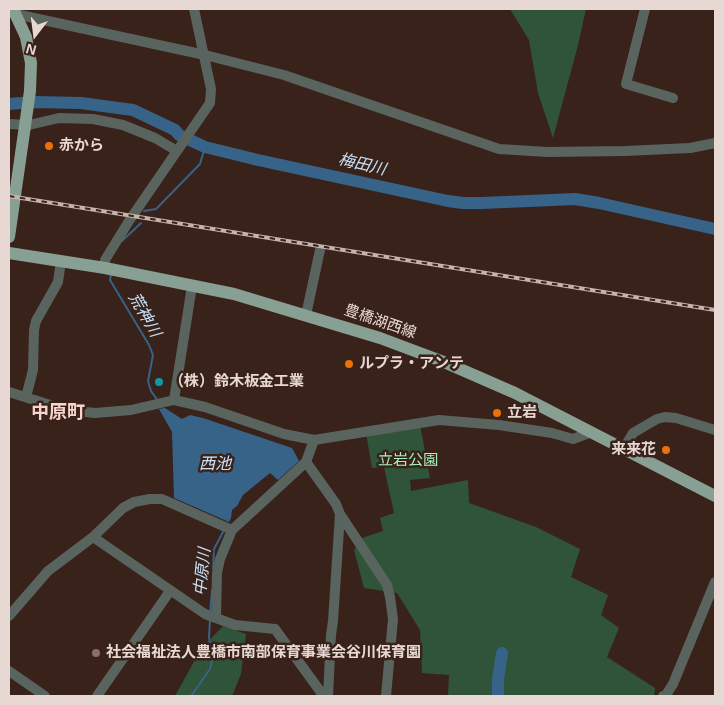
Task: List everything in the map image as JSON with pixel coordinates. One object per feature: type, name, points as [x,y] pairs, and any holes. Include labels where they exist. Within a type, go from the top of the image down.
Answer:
[{"type":"main road","points":[[9,238],[30,91],[31,63],[26,37],[13,12]]},
{"type":"main road","name":"豊橋湖西線","points":[[9,253],[110,269],[234,294],[380,338],[444,362],[515,393],[715,496]]},
{"type":"street","points":[[110,269],[105,260],[114,244],[210,103],[212,88],[194,9]]},
{"type":"street","points":[[645,9],[626,84],[673,98]]},
{"type":"street","points":[[13,12],[205,55],[284,75],[499,149],[547,152],[625,151],[690,148],[715,142]]},
{"type":"street","points":[[9,124],[59,118],[93,119],[123,125],[178,149]]},
{"type":"street","points":[[306,315],[320,250]]},
{"type":"street","points":[[26,397],[33,370],[36,321],[58,282],[61,261]]},
{"type":"street","points":[[165,403],[192,286]]},
{"type":"street","points":[[9,392],[66,410],[95,413],[132,410],[165,403],[205,407],[284,434],[314,440],[439,420],[499,425],[552,433],[573,439],[592,432]]},
{"type":"street","points":[[624,448],[633,433],[664,417],[676,418],[715,430]]},
{"type":"street","points":[[212,616],[217,573],[228,528],[306,462],[314,440]]},
{"type":"street","points":[[306,462],[336,504],[340,514],[387,585],[393,619],[386,696]]},
{"type":"street","points":[[9,616],[48,570],[94,537],[123,508],[134,502],[162,499],[228,528]]},
{"type":"street","points":[[94,537],[170,591],[212,616],[235,625],[275,629],[320,691],[328,696],[340,514]]},
{"type":"street","points":[[663,696],[666,695],[673,684],[715,582]]},
{"type":"street","points":[[96,696],[170,591]]},
{"type":"street","points":[[9,671],[45,696]]},
{"type":"green space","points":[[510,9],[586,9],[553,138],[538,93],[529,40]]},
{"type":"green space","name":"立岩公園","points":[[420,425],[430,478],[410,480],[411,491],[468,480],[469,503],[536,527],[580,549],[571,577],[608,595],[601,615],[619,628],[607,657],[655,688],[654,696],[448,696],[449,675],[422,673],[420,630],[397,593],[364,588],[354,550],[362,538],[383,531],[380,518],[394,513],[384,467],[372,468],[366,433]]},
{"type":"green space","points":[[223,626],[246,634],[241,674],[232,696],[175,696],[201,649]]},
{"type":"water","name":"西池","points":[[165,408],[182,419],[190,415],[203,418],[292,448],[299,461],[278,480],[270,473],[243,495],[237,506],[232,510],[229,522],[174,498],[172,432],[159,409]]},
{"type":"waterway","name":"梅田川","points":[[9,104],[34,102],[81,103],[133,110],[205,147],[448,201],[482,203],[575,199],[715,229]]},
{"type":"waterway","name":"荒神川","points":[[144,211],[156,209],[200,164],[205,147]]},
{"type":"waterway","name":"荒神川","points":[[122,241],[141,223]]},
{"type":"waterway","name":"荒神川","points":[[111,275],[110,280],[149,345],[153,355],[148,381],[151,391],[158,401]]},
{"type":"waterway","name":"中原川","points":[[213,568],[214,549],[224,530]]},
{"type":"waterway","name":"中原川","points":[[210,613],[212,590]]},
{"type":"waterway","name":"中原川","points":[[191,696],[210,669],[212,661],[209,637],[210,620]]},
{"type":"waterway","points":[[498,696],[498,679],[502,653]]},
{"type":"railway","points":[[9,196],[715,310]]},
{"type":"place","name":"赤から","points":[[49,146]]},
{"type":"place","name":"ルプラ・アンテ","points":[[349,364]]},
{"type":"place","name":"（株）鈴木板金工業","points":[[159,382]]},
{"type":"place","name":"立岩","points":[[497,413]]},
{"type":"place","name":"来来花","points":[[666,450]]},
{"type":"place","name":"社会福祉法人豊橋市南部保育事業会谷川保育園","points":[[96,653]]},
{"type":"district","name":"中原町","points":[[58,413]]}]
